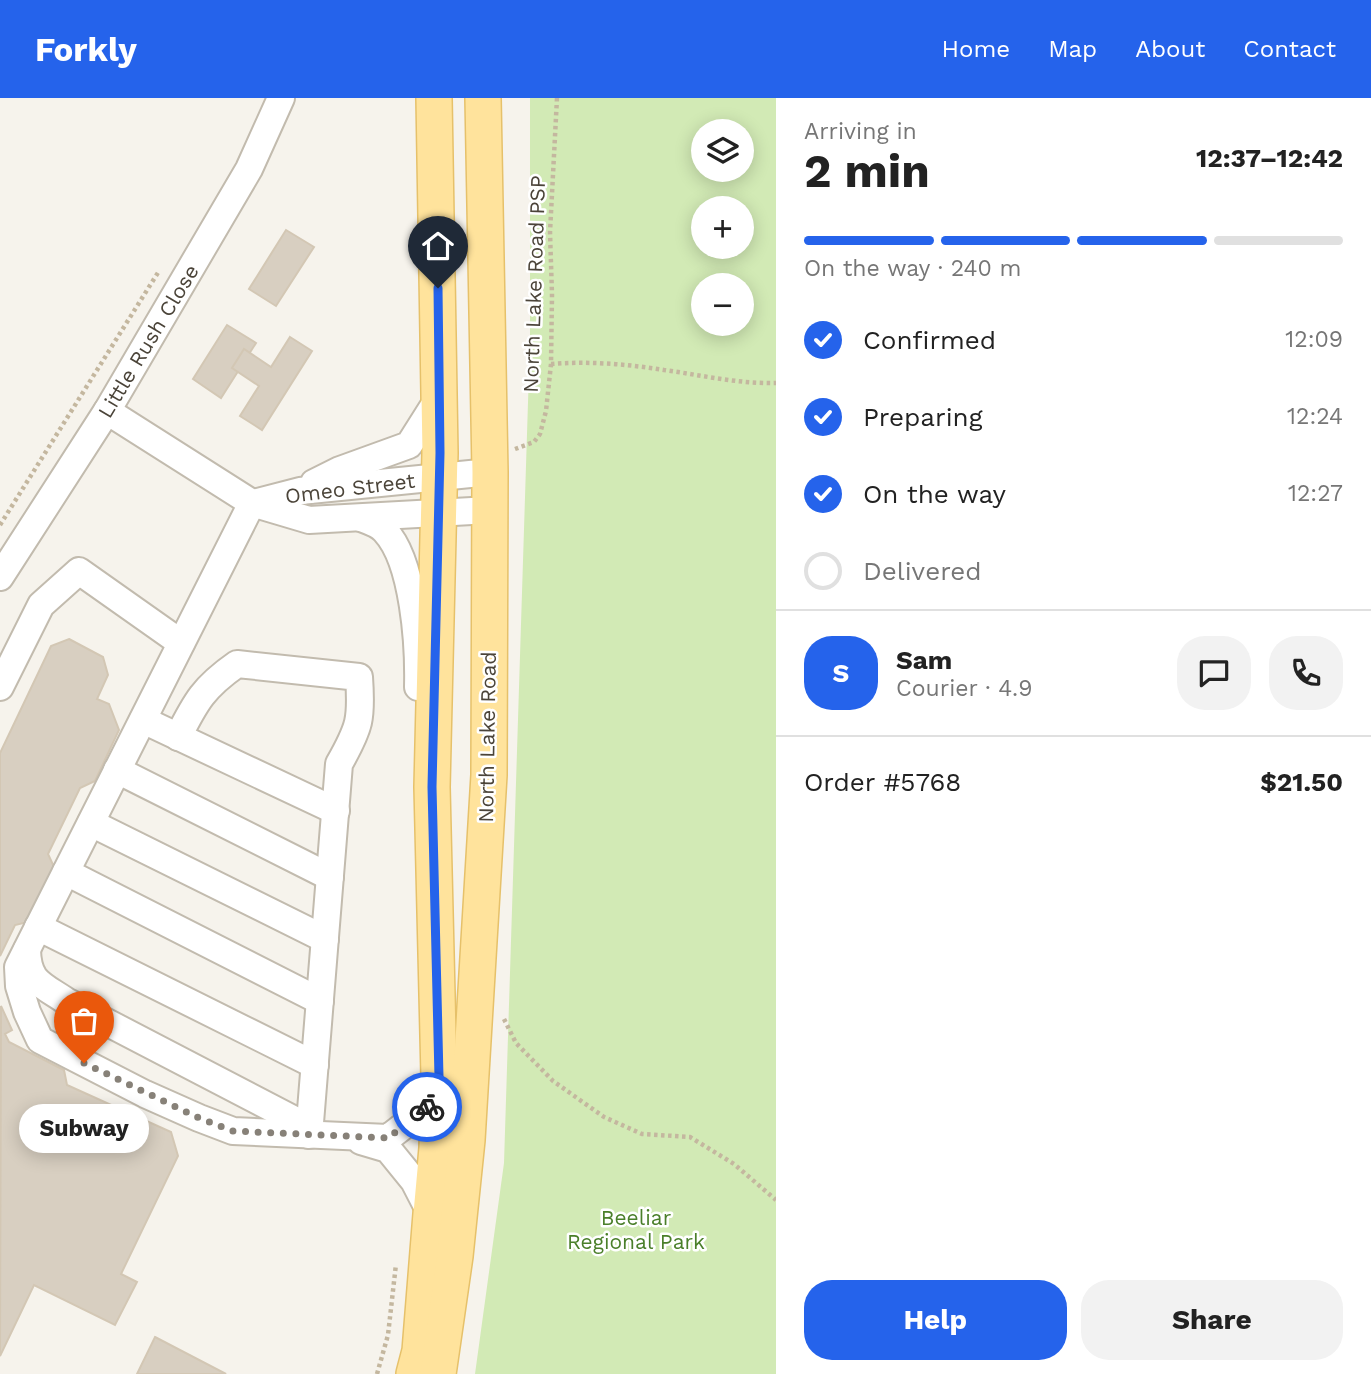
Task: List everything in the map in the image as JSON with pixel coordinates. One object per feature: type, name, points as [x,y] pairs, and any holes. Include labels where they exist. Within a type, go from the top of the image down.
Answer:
[{"type":"main road","points":[[414,1374],[419,1352],[437,1148],[438,1099],[432,787],[440,396],[434,98]]},
{"type":"main road","name":"North Lake Road","points":[[438,1374],[455,1256],[467,1140],[489,775],[490,510],[500,461],[483,98]]},
{"type":"street","name":"Little Rush Close","points":[[0,577],[107,411],[249,169],[281,98]]},
{"type":"street","points":[[300,491],[340,470],[409,445],[440,396]]},
{"type":"street","name":"Omeo Street","points":[[107,411],[252,503],[309,520],[490,510]]},
{"type":"street","name":"Omeo Street","points":[[252,503],[300,491],[439,478],[500,461]]},
{"type":"street","points":[[252,503],[18,967],[19,986],[26,1012],[40,1040],[145,1094],[233,1131],[310,1131],[353,1138],[388,1149],[414,1181],[431,1214]]},
{"type":"street","points":[[361,518],[384,529],[396,547],[407,580],[415,618],[418,659],[418,746],[432,787]]},
{"type":"street","points":[[0,687],[41,605],[79,571],[181,643]]},
{"type":"street","points":[[178,737],[197,699],[214,680],[237,663],[359,677],[361,709],[356,733],[339,764],[310,1131]]},
{"type":"street","points":[[143,720],[336,811]]},
{"type":"street","points":[[117,770],[330,877]]},
{"type":"street","points":[[91,823],[326,939]]},
{"type":"street","points":[[66,872],[320,1001]]},
{"type":"street","points":[[33,938],[315,1065]]},
{"type":"street","points":[[33,938],[28,969],[39,983],[66,1001],[310,1131]]},
{"type":"street","points":[[353,1138],[388,1138],[438,1099]]},
{"type":"path","name":"North Lake Road PSP","points":[[500,461],[534,443],[540,434],[546,411],[551,364],[550,232],[557,98]]},
{"type":"path","points":[[0,525],[165,260]]},
{"type":"path","points":[[551,364],[580,362],[660,369],[753,384],[776,383]]},
{"type":"path","points":[[501,1013],[516,1043],[553,1081],[604,1117],[642,1134],[690,1137],[734,1164],[776,1200]]},
{"type":"path","points":[[377,1374],[388,1335],[397,1255]]},
{"type":"green space","name":"Beeliar Regional Park","points":[[530,98],[776,98],[776,1374],[475,1374],[504,1163],[530,339]]},
{"type":"building","points":[[286,230],[314,247],[276,306],[249,289]]},
{"type":"building","points":[[227,325],[256,343],[221,398],[193,379]]},
{"type":"building","points":[[290,337],[312,351],[262,430],[240,416],[259,386],[232,368],[244,349],[271,367]]},
{"type":"building","points":[[69,639],[103,657],[108,675],[97,699],[109,704],[119,730],[95,781],[80,788],[48,854],[55,869],[28,922],[15,925],[0,956],[0,753],[51,646]]},
{"type":"building","points":[[1,1006],[12,1030],[5,1034],[9,1042],[64,1070],[67,1085],[171,1132],[178,1156],[121,1274],[137,1282],[115,1325],[34,1285],[0,1356]]},
{"type":"building","points":[[155,1337],[226,1374],[137,1374]]},
{"type":"way so far","points":[[84,1063],[126,1085],[233,1131],[388,1138],[427,1107]]},
{"type":"place","name":"Subway","points":[[84,1063]]},
{"type":"route","points":[[427,1107],[438,1099],[439,1077],[432,787],[440,453],[438,288]]}]
